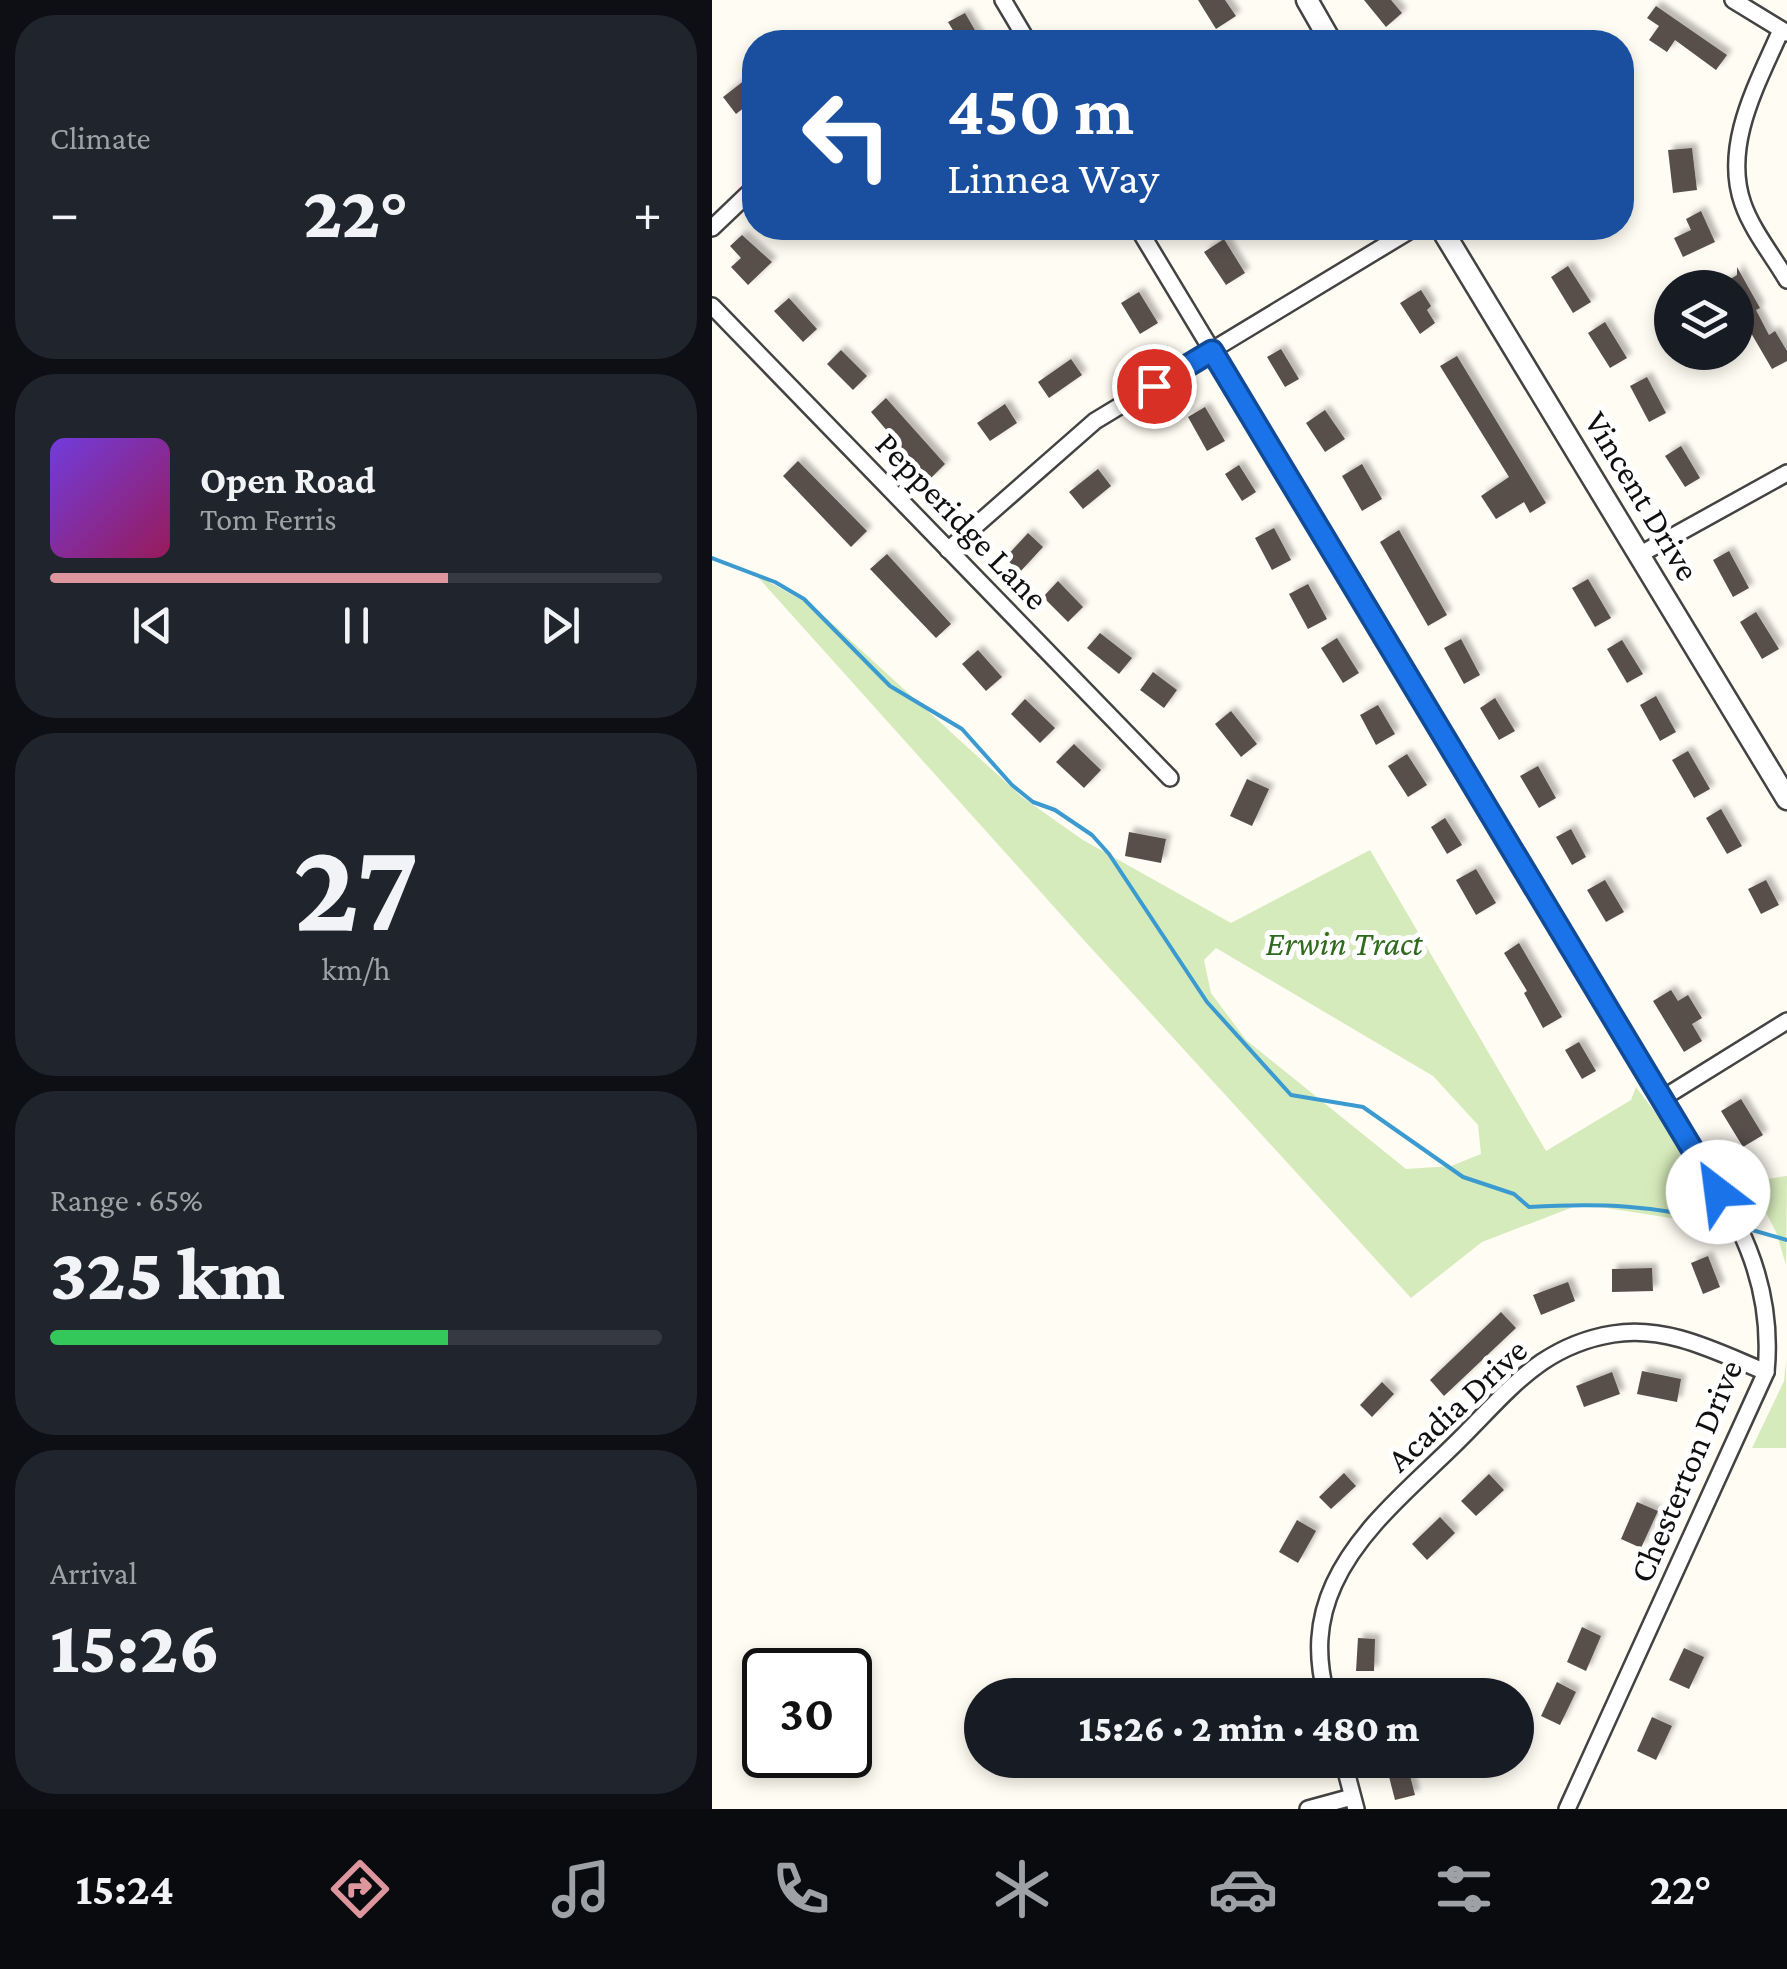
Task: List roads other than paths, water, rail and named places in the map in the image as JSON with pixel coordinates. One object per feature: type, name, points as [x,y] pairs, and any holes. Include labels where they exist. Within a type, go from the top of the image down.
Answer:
[{"type":"street","points":[[1003,0],[1021,30]]},
{"type":"street","points":[[1306,0],[1324,30]]},
{"type":"street","points":[[1733,0],[1784,32],[1751,100],[1736,167],[1743,205],[1786,280]]},
{"type":"street","points":[[712,228],[742,199]]},
{"type":"street","name":"Chesterton Drive","points":[[1145,240],[1663,1098],[1757,1267],[1768,1321],[1766,1372],[1567,1809]]},
{"type":"street","points":[[948,550],[1095,421],[1394,240]]},
{"type":"street","name":"Vincent Drive","points":[[1449,240],[1786,799]]},
{"type":"street","name":"Pepperidge Lane","points":[[712,306],[1170,778]]},
{"type":"street","points":[[1639,555],[1786,473]]},
{"type":"street","points":[[1663,1098],[1786,1021]]},
{"type":"street","name":"Acadia Drive","points":[[1322,1678],[1318,1640],[1326,1602],[1343,1565],[1397,1502],[1536,1366],[1580,1342],[1638,1332],[1682,1338],[1766,1372]]},
{"type":"street","points":[[1308,1809],[1354,1803],[1348,1778]]},
{"type":"waterway","points":[[712,558],[775,582],[804,599],[890,686],[962,729],[1012,785],[1033,802],[1055,810],[1092,835],[1109,854],[1207,1002],[1291,1095],[1363,1107],[1463,1177],[1514,1194],[1529,1207],[1627,1207],[1724,1223]]},
{"type":"waterway","points":[[1752,1230],[1787,1240]]},
{"type":"park label","name":"Erwin Tract","points":[[1344,943]]}]
